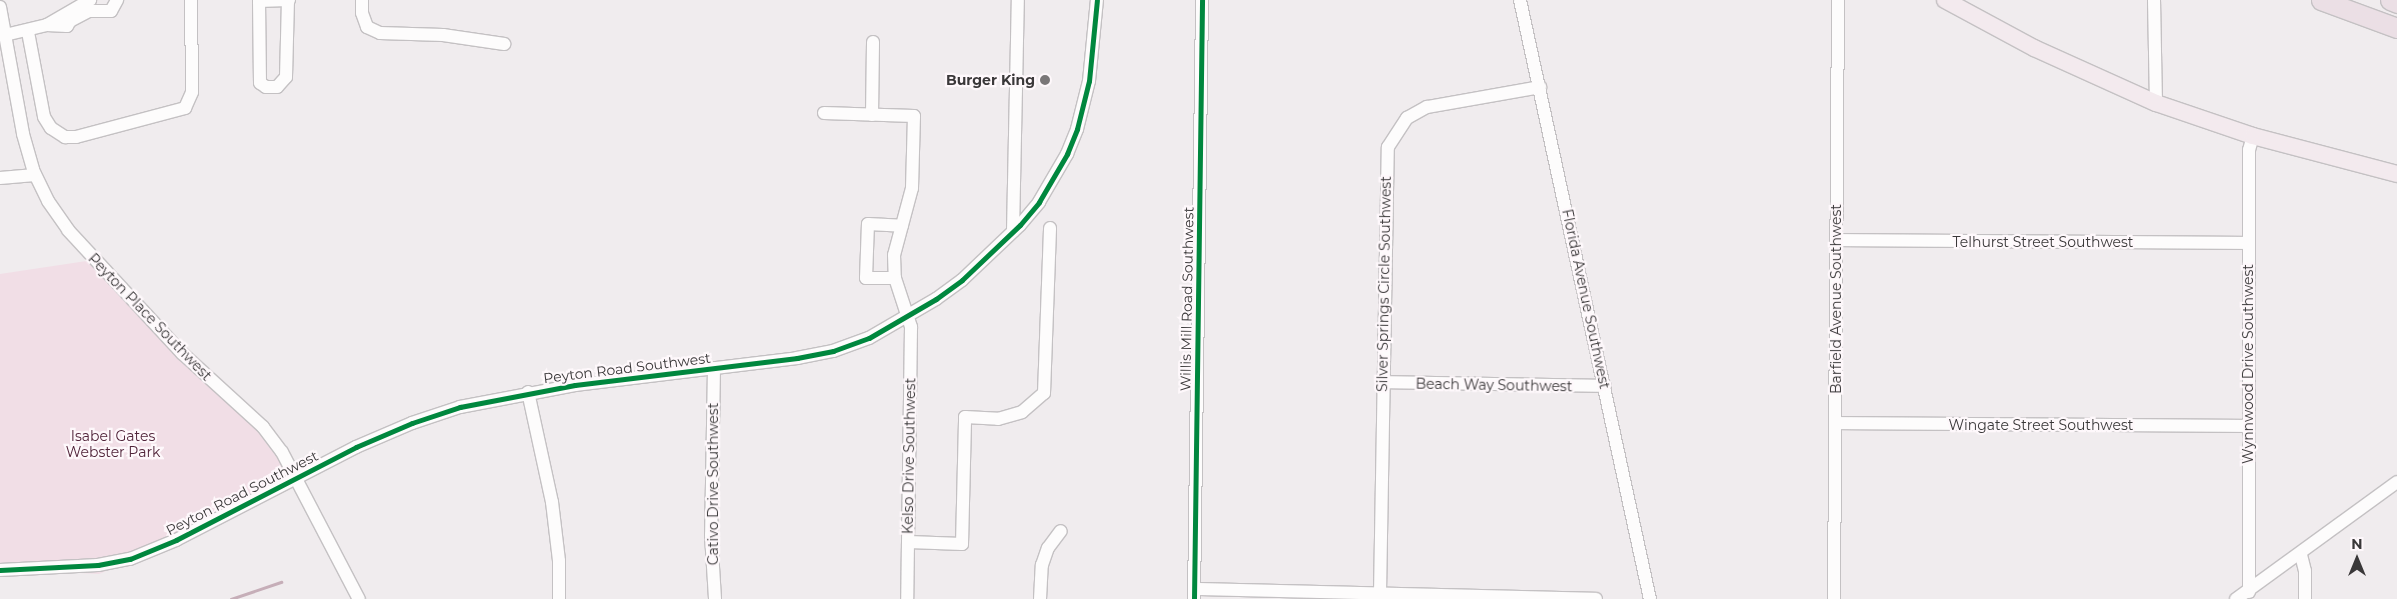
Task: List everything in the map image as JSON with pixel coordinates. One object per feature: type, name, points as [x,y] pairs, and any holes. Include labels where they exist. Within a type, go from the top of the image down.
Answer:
[{"type":"highway","points":[[2321,0],[2397,28]]},
{"type":"highway","points":[[2390,0],[2397,2]]},
{"type":"main road","points":[[1945,0],[2034,48],[2156,103],[2253,136],[2397,174]]},
{"type":"street","points":[[90,6],[111,11],[117,0]]},
{"type":"street","points":[[28,32],[44,117],[51,128],[65,137],[76,137],[185,108],[192,92],[191,0]]},
{"type":"street","points":[[289,0],[286,78],[277,87],[266,87],[260,83],[259,1],[289,0]]},
{"type":"street","points":[[362,0],[362,13],[367,27],[380,33],[443,35],[504,44]]},
{"type":"street","points":[[1013,231],[1018,0]]},
{"type":"street","name":"Peyton Road Southwest","points":[[0,570],[98,565],[130,559],[176,540],[296,478],[412,423],[460,407],[528,392],[833,351],[869,338],[962,280],[1013,231],[1054,179],[1077,129],[1089,81],[1097,0]]},
{"type":"street","name":"Willis Mill Road Southwest","points":[[1195,594],[1202,0]]},
{"type":"street","name":"Florida Avenue Southwest","points":[[1520,0],[1650,599]]},
{"type":"street","name":"Barfield Avenue Southwest","points":[[1834,599],[1838,0]]},
{"type":"street","points":[[2154,0],[2156,103]]},
{"type":"street","points":[[5,36],[28,32],[47,25],[94,17],[90,6]]},
{"type":"street","name":"Peyton Place Southwest","points":[[1,16],[23,134],[35,175],[48,201],[68,230],[182,353],[263,427],[296,478],[360,599]]},
{"type":"street","points":[[824,113],[872,115],[873,42]]},
{"type":"street","name":"Silver Springs Circle Southwest","points":[[1380,594],[1386,161],[1394,135],[1407,118],[1427,107],[1540,87]]},
{"type":"street","name":"Kelso Drive Southwest","points":[[872,115],[914,116],[912,188],[894,255],[895,278],[908,314],[907,599]]},
{"type":"street","name":"Wynnwood Drive Southwest","points":[[2249,592],[2249,150],[2253,136]]},
{"type":"street","points":[[0,178],[35,175]]},
{"type":"street","points":[[895,278],[866,278],[868,224],[902,226]]},
{"type":"street","points":[[908,542],[962,544],[965,417],[998,419],[1022,412],[1044,393],[1050,228]]},
{"type":"street","name":"Telhurst Street Southwest","points":[[1836,240],[2249,243]]},
{"type":"street","name":"Cativo Drive Southwest","points":[[714,368],[711,535],[715,599]]},
{"type":"street","name":"Beach Way Southwest","points":[[1383,382],[1605,386]]},
{"type":"street","points":[[528,392],[552,502],[559,561],[559,599]]},
{"type":"street","name":"Wingate Street Southwest","points":[[1835,423],[2248,426]]},
{"type":"street","points":[[2236,599],[2301,555],[2397,482]]},
{"type":"street","points":[[1040,599],[1042,566],[1048,548],[1061,531]]},
{"type":"street","points":[[2301,555],[2305,571],[2305,599]]},
{"type":"street","points":[[1195,594],[1380,594],[1440,597],[1596,599]]},
{"type":"green space","name":"Isabel Gates Webster Park","points":[[93,260],[248,419],[294,480],[161,548],[99,574],[0,569],[0,274]]},
{"type":"waterway","points":[[231,599],[281,582]]},
{"type":"cycle path","points":[[0,570],[98,565],[130,559],[176,540],[356,447],[412,423],[460,407],[575,385],[797,358],[833,351],[869,338],[936,299],[962,280],[1020,225],[1039,202],[1067,154],[1077,129],[1089,81],[1097,0]]},
{"type":"cycle path","points":[[1194,599],[1202,0]]},
{"type":"place","name":"Burger King","points":[[1045,80]]}]
